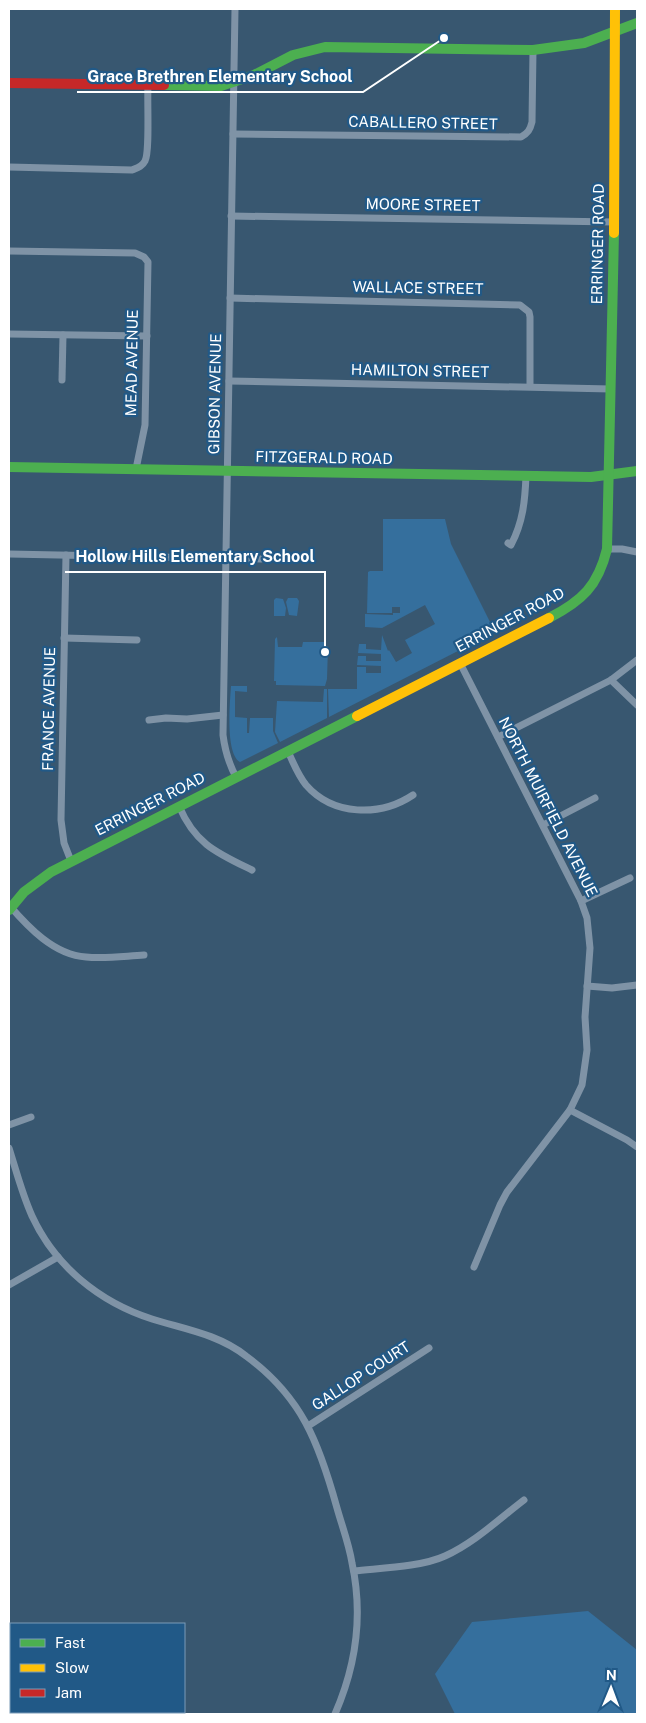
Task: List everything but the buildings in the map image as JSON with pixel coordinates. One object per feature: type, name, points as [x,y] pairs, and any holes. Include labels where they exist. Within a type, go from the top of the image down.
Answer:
[{"type":"street","name":"GIBSON AVENUE","points":[[235,9],[223,715],[224,750],[229,765],[236,777]]},
{"type":"street","name":"ERRINGER ROAD","points":[[10,907],[37,882],[71,861],[578,602],[598,578],[604,564],[607,549],[614,222],[616,30],[614,9]]},
{"type":"street","points":[[9,84],[221,86],[254,75],[294,55],[325,47],[533,50],[579,44],[600,38],[637,23]]},
{"type":"street","name":"CABALLERO STREET","points":[[233,134],[521,138],[527,134],[532,122],[533,50]]},
{"type":"street","points":[[9,167],[132,170],[138,168],[146,159],[147,153],[148,86]]},
{"type":"street","name":"MOORE STREET","points":[[231,216],[614,222]]},
{"type":"street","name":"MEAD AVENUE","points":[[9,251],[135,253],[144,257],[148,262],[144,425],[136,469]]},
{"type":"street","name":"WALLACE STREET","points":[[230,298],[520,305],[528,312],[530,317],[530,386]]},
{"type":"street","points":[[9,334],[147,336]]},
{"type":"street","points":[[62,380],[63,335]]},
{"type":"street","name":"HAMILTON STREET","points":[[229,381],[611,388]]},
{"type":"street","name":"FITZGERALD ROAD","points":[[9,467],[591,477],[637,471]]},
{"type":"street","points":[[508,543],[511,545],[518,532],[523,515],[526,476]]},
{"type":"street","points":[[607,549],[637,552]]},
{"type":"street","points":[[9,554],[261,559]]},
{"type":"street","name":"FRANCE AVENUE","points":[[66,555],[61,820],[64,843],[71,861]]},
{"type":"street","points":[[64,638],[137,640]]},
{"type":"street","points":[[498,737],[611,680],[637,660]]},
{"type":"street","name":"NORTH MUIRFIELD AVENUE","points":[[460,663],[582,901],[588,918],[590,935],[585,1017],[587,1050],[585,1073],[577,1097],[570,1110],[507,1192],[474,1267]]},
{"type":"street","points":[[611,680],[637,705]]},
{"type":"street","points":[[149,720],[166,718],[188,720],[223,715]]},
{"type":"street","points":[[288,751],[296,771],[307,786],[322,799],[339,807],[358,811],[377,810],[395,806],[412,795]]},
{"type":"street","points":[[543,825],[595,798]]},
{"type":"street","points":[[179,806],[190,828],[204,844],[217,853],[252,870]]},
{"type":"street","points":[[582,901],[630,878]]},
{"type":"street","points":[[10,907],[45,940],[65,952],[86,958],[144,955]]},
{"type":"street","points":[[587,986],[612,988],[637,985]]},
{"type":"street","points":[[570,1110],[637,1147]]},
{"type":"street","points":[[9,1125],[31,1117]]},
{"type":"street","points":[[9,1148],[23,1195],[33,1217],[44,1238],[66,1267],[85,1284],[128,1310],[152,1319],[200,1332],[244,1354],[263,1369],[296,1405],[320,1451],[354,1571],[357,1618],[356,1642],[346,1686],[335,1714]]},
{"type":"street","points":[[9,1285],[58,1257]]},
{"type":"street","name":"GALLOP COURT","points":[[308,1426],[429,1348]]},
{"type":"street","points":[[354,1571],[422,1563],[445,1557],[463,1546],[524,1500]]},
{"type":"shaded area","points":[[383,519],[445,519],[451,544],[495,632],[329,717],[328,689],[357,689],[357,667],[366,667],[366,673],[381,673],[381,666],[357,665],[358,656],[366,656],[366,661],[381,661],[381,654],[358,653],[359,644],[366,644],[366,649],[381,650],[382,635],[388,651],[396,662],[412,653],[405,640],[435,624],[425,605],[382,628],[365,627],[365,614],[393,615],[393,613],[400,613],[400,607],[392,607],[392,613],[367,613],[368,572],[383,571]]},
{"type":"shaded area","points":[[276,598],[283,599],[286,608],[285,616],[274,616],[274,600]]},
{"type":"shaded area","points":[[288,598],[297,598],[299,601],[297,616],[289,615],[286,602]]},
{"type":"shaded area","points":[[277,637],[278,647],[302,647],[303,642],[326,642],[328,647],[325,686],[276,685],[276,681],[274,681],[275,639]]},
{"type":"shaded area","points":[[231,686],[247,686],[247,692],[235,691],[235,717],[247,718],[247,733],[249,733],[250,718],[273,718],[273,731],[278,743],[240,762],[235,757],[230,739]]},
{"type":"shaded area","points":[[324,689],[327,689],[327,718],[280,742],[275,732],[277,701],[323,702]]},
{"type":"shaded area","points":[[588,1611],[637,1650],[637,1714],[455,1714],[435,1674],[472,1622]]},
{"type":"traffic: fast","points":[[164,85],[221,86],[254,75],[293,55],[325,47],[533,50],[584,43],[637,23]]},
{"type":"traffic: fast","points":[[549,618],[571,605],[587,591],[599,573],[607,549],[614,233]]},
{"type":"traffic: fast","points":[[9,467],[591,477],[637,471]]},
{"type":"traffic: fast","points":[[9,910],[24,892],[51,872],[357,716]]},
{"type":"traffic: slow","points":[[614,233],[615,9]]},
{"type":"traffic: slow","points":[[357,716],[549,618]]},
{"type":"traffic: jam","points":[[9,83],[164,85]]},
{"type":"place","name":"Grace Brethren Elementary School","points":[[444,38]]},
{"type":"place","name":"Hollow Hills Elementary School","points":[[325,652]]}]
